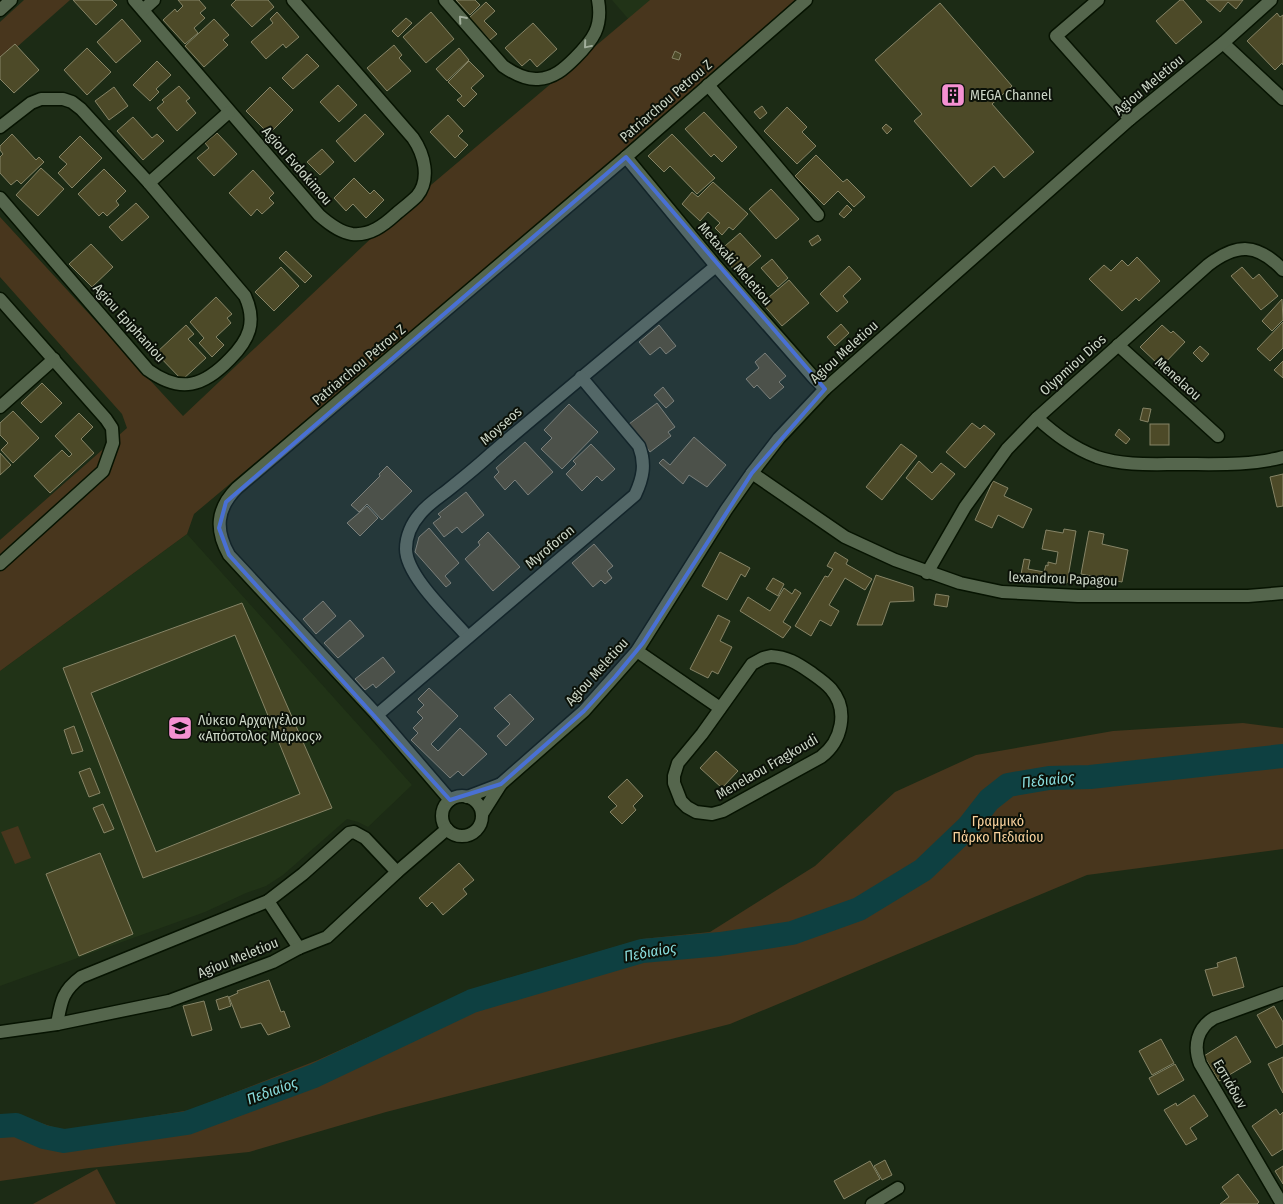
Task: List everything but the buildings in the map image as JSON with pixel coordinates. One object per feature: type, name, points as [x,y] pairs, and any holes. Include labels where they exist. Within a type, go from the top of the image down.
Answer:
[{"type":"street","points":[[0,10],[11,0]]},
{"type":"street","points":[[138,5],[154,0]]},
{"type":"street","name":"Agiou Evdokimou","points":[[138,5],[319,215],[339,230],[352,234],[372,231],[384,225],[417,195],[421,188],[424,170],[422,154],[419,146],[293,0]]},
{"type":"street","points":[[445,0],[503,66],[514,74],[525,78],[537,79],[558,74],[590,44],[600,19],[598,0]]},
{"type":"street","name":"Patriarchou Petrou Z","points":[[450,800],[377,715],[229,555],[223,544],[219,528],[226,502],[237,488],[626,157],[806,0]]},
{"type":"street","points":[[1098,0],[1056,36],[1130,119]]},
{"type":"street","name":"Agiou Meletiou","points":[[482,814],[501,784],[584,711],[637,651],[726,510],[752,473],[779,438],[825,389],[1130,119],[1223,43],[1271,0]]},
{"type":"street","points":[[1223,43],[1283,99]]},
{"type":"street","points":[[708,85],[818,215]]},
{"type":"street","name":"Agiou Epiphaniou","points":[[0,127],[30,103],[41,99],[63,99],[72,102],[89,116],[245,296],[251,313],[250,328],[240,348],[208,379],[196,383],[178,384],[167,381],[148,370],[0,198]]},
{"type":"street","points":[[149,183],[229,112]]},
{"type":"street","name":"Metaxaki Meletiou","points":[[626,157],[716,266],[825,389]]},
{"type":"street","name":"Olypmiou Dios","points":[[927,573],[950,532],[1007,449],[1037,418],[1208,265],[1232,250],[1252,250],[1274,261],[1283,270]]},
{"type":"street","name":"Moyseos","points":[[468,637],[419,582],[411,569],[406,550],[410,530],[414,522],[426,507],[474,469],[580,377],[716,266]]},
{"type":"street","points":[[0,299],[106,419],[112,428],[113,443],[103,470],[0,564]]},
{"type":"street","name":"Menelaou","points":[[1118,345],[1218,436]]},
{"type":"street","points":[[0,407],[54,359]]},
{"type":"street","name":"Myroforon","points":[[377,715],[629,501],[640,485],[643,475],[643,456],[639,446],[580,377]]},
{"type":"street","points":[[1037,418],[1070,444],[1097,457],[1115,461],[1135,464],[1247,463],[1283,457]]},
{"type":"street","name":"lexandrou Papagou","points":[[752,473],[845,537],[927,573],[960,583],[1002,592],[1028,594],[1248,596],[1283,593]]},
{"type":"street","points":[[637,651],[720,708]]},
{"type":"street","name":"Menelaou Fragkoudi","points":[[771,656],[783,657],[822,680],[832,690],[838,700],[842,719],[835,742],[821,757],[729,808],[712,814],[705,814],[687,807],[682,801],[675,788],[674,776],[682,758],[720,708],[752,664],[762,658],[771,656]]},
{"type":"street","name":"Agiou Meletiou","points":[[467,797],[501,784]]},
{"type":"street","points":[[458,796],[467,797],[478,804],[482,814],[481,824],[475,832],[460,837],[446,829],[442,814],[444,806],[450,800],[458,796]]},
{"type":"street","name":"Agiou Meletiou","points":[[0,1032],[57,1024],[169,1001],[273,962],[299,948],[327,937],[446,829]]},
{"type":"street","points":[[57,1024],[63,995],[70,985],[81,976],[268,901],[303,874],[349,833],[354,832],[365,838],[397,872]]},
{"type":"street","points":[[268,901],[299,948]]},
{"type":"street","name":"Εστιάδων","points":[[1282,1204],[1200,1064],[1196,1048],[1198,1038],[1205,1023],[1283,993]]},
{"type":"street","points":[[872,1204],[898,1188]]},
{"type":"highlighted area","points":[[626,157],[825,389],[752,473],[643,643],[584,711],[501,784],[450,800],[229,555],[219,528],[226,502]]},
{"type":"shaded area","points":[[612,0],[657,0],[631,22]]},
{"type":"shaded area","name":"Λύκειο Αρχαγγέλου «Απόστολος Μάρκος»","points":[[187,534],[412,785],[368,827],[347,819],[283,875],[266,886],[205,912],[0,986],[0,671]]},
{"type":"green space","points":[[24,0],[70,0],[0,62],[0,22]]},
{"type":"green space","points":[[650,0],[807,0],[194,514],[187,534],[0,671],[0,540],[127,428],[122,414],[0,277],[0,217],[183,416],[399,212]]},
{"type":"green space","name":"Γραμμικό Πάρκο Πεδιαίου","points":[[1243,723],[1283,728],[1283,849],[1087,875],[730,1024],[386,1112],[249,1152],[89,1168],[0,1181],[0,1117],[17,1115],[65,1131],[190,1110],[318,1060],[479,987],[642,939],[710,932],[815,866],[895,792],[976,755],[1113,731]]},
{"type":"green space","points":[[18,826],[31,858],[15,864],[1,832]]},
{"type":"green space","points":[[97,1169],[116,1204],[33,1204]]},
{"type":"waterway","name":"Πεδιαίος","points":[[0,1126],[16,1125],[44,1137],[64,1141],[187,1123],[314,1076],[472,1001],[642,951],[720,944],[792,933],[859,909],[923,870],[968,827],[989,800],[1008,785],[1049,778],[1090,777],[1283,756]]},
{"type":"place","name":"MEGA Channel","points":[[953,95]]},
{"type":"place","name":"Λύκειο Αρχαγγέλου «Απόστολος Μάρκος»","points":[[180,728]]}]
